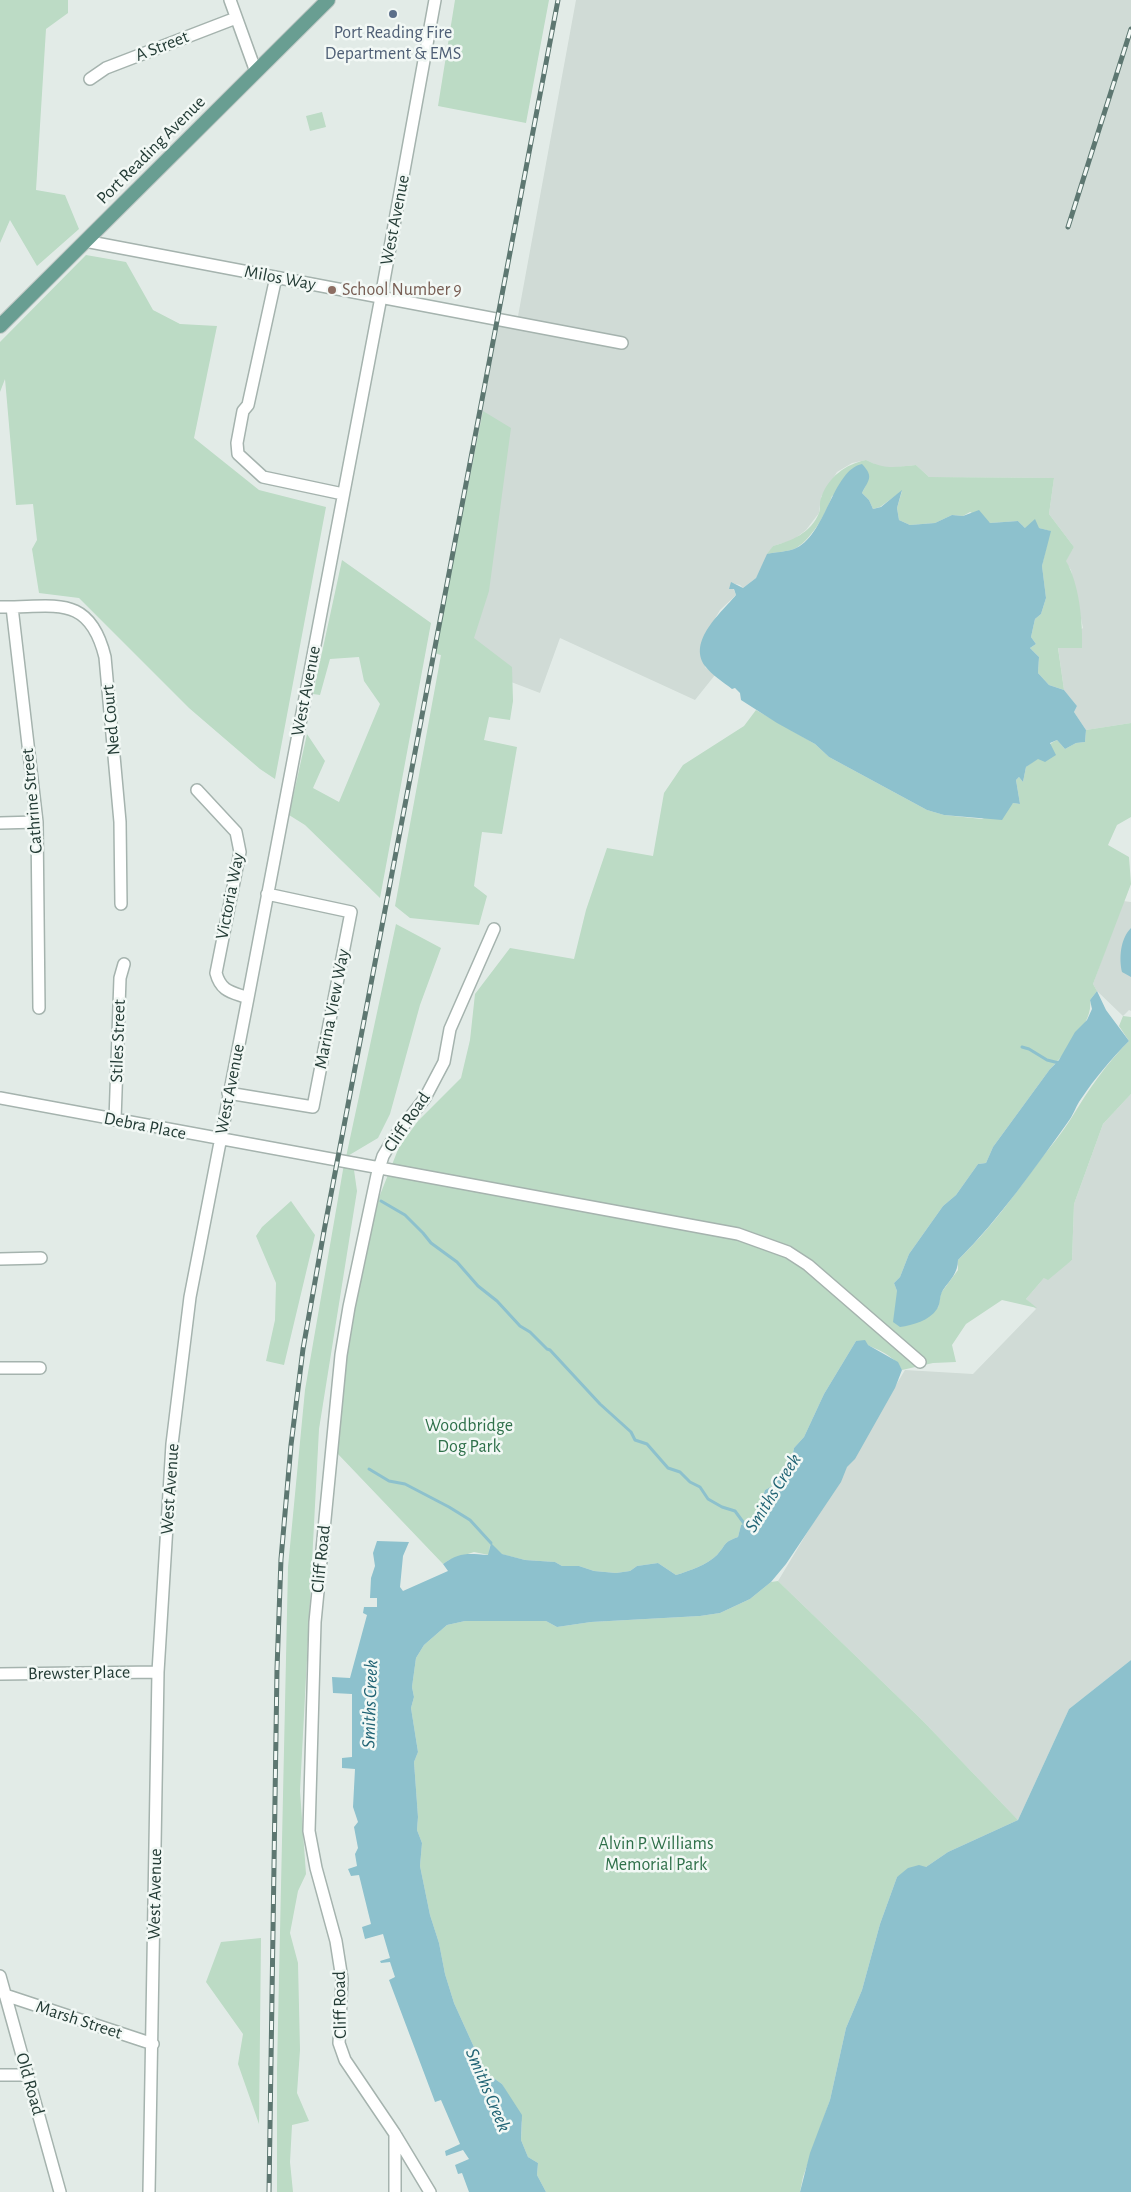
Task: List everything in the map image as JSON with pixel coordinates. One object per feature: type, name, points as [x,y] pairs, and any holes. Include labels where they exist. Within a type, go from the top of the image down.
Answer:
[{"type":"main road","name":"Port Reading Avenue","points":[[0,326],[328,0]]},
{"type":"street","points":[[230,0],[256,72]]},
{"type":"street","name":"West Avenue","points":[[149,2192],[158,1672],[172,1444],[190,1297],[381,297],[435,0]]},
{"type":"street","name":"A Street","points":[[90,79],[106,68],[236,18]]},
{"type":"street","name":"Milos Way","points":[[85,241],[622,343]]},
{"type":"street","points":[[276,277],[248,405],[243,411],[237,443],[238,454],[263,477],[343,494]]},
{"type":"street","name":"Ned Court","points":[[6,607],[56,605],[73,610],[95,628],[101,642],[105,657],[120,822],[121,904]]},
{"type":"street","name":"Cathrine Street","points":[[6,607],[37,822],[39,1008]]},
{"type":"street","name":"Victoria Way","points":[[197,790],[236,832],[239,839],[240,852],[216,973],[220,985],[248,998]]},
{"type":"street","points":[[0,823],[37,822]]},
{"type":"street","name":"Marina View Way","points":[[228,1093],[313,1107],[350,922],[351,912],[267,894]]},
{"type":"street","name":"Cliff Road","points":[[430,2192],[395,2134],[345,2060],[339,2043],[342,1979],[336,1941],[316,1868],[309,1831],[315,1622],[341,1355],[350,1298],[380,1167],[383,1156],[393,1139],[425,1098],[444,1062],[450,1029],[494,929]]},
{"type":"street","name":"Stiles Street","points":[[115,1120],[120,978],[124,964]]},
{"type":"street","name":"Debra Place","points":[[0,1098],[738,1234],[788,1252],[808,1265],[920,1362]]},
{"type":"street","points":[[0,1259],[41,1258]]},
{"type":"street","points":[[0,1368],[40,1368]]},
{"type":"street","name":"Brewster Place","points":[[0,1674],[158,1672]]},
{"type":"street","name":"Old Road","points":[[0,1976],[60,2192]]},
{"type":"street","name":"Marsh Street","points":[[5,1995],[152,2044]]},
{"type":"street","points":[[0,2075],[28,2075]]},
{"type":"street","points":[[395,2134],[395,2192]]},
{"type":"shaded area","points":[[576,0],[1131,0],[1131,723],[1086,730],[1074,712],[1077,706],[1064,690],[1058,647],[1083,628],[1071,570],[1065,561],[1074,547],[1049,514],[1054,478],[929,477],[916,465],[889,468],[878,466],[866,460],[852,463],[837,472],[821,497],[819,513],[806,530],[793,540],[773,546],[756,578],[743,588],[740,585],[731,583],[736,595],[720,610],[707,632],[705,667],[715,675],[695,700],[560,638],[540,693],[435,653],[499,324],[516,327]]},
{"type":"shaded area","points":[[1123,901],[1131,902],[1131,1011],[1129,1010],[1123,1016],[1097,991],[1093,984]]},
{"type":"shaded area","points":[[1131,1094],[1131,1660],[1069,1709],[1018,1820],[922,1720],[778,1581],[905,1370],[973,1374],[1036,1309],[1026,1299],[1044,1278],[1072,1260],[1074,1204],[1103,1124]]},
{"type":"green space","points":[[0,0],[68,0],[68,13],[46,29],[36,190],[65,195],[79,229],[37,266],[10,220],[0,243]]},
{"type":"green space","points":[[455,0],[549,0],[526,123],[438,106]]},
{"type":"green space","points":[[322,112],[326,127],[310,131],[306,116]]},
{"type":"green space","points":[[86,255],[126,262],[153,310],[180,324],[217,326],[194,438],[259,490],[326,507],[275,779],[260,769],[189,708],[79,598],[39,593],[32,549],[37,540],[33,504],[16,505],[5,379],[0,392],[0,342]]},
{"type":"green space","points":[[483,411],[511,428],[489,591],[474,638],[512,667],[513,701],[510,720],[489,717],[484,740],[517,747],[502,834],[482,832],[474,886],[487,896],[479,925],[410,918],[395,906],[441,655],[435,653]]},
{"type":"green space","points":[[866,460],[885,467],[916,465],[929,477],[1054,478],[1049,514],[1074,547],[1066,561],[1077,591],[1082,627],[1082,648],[1058,648],[1064,690],[1049,685],[1038,673],[1039,657],[1030,648],[1036,644],[1031,637],[1035,619],[1041,614],[1046,598],[1042,566],[1050,531],[1039,528],[1025,528],[1018,521],[990,523],[970,512],[963,516],[952,515],[935,523],[910,525],[899,520],[897,508],[902,491],[880,507],[873,509],[869,500],[862,493],[866,485],[832,496],[817,526],[800,545],[791,550],[767,554],[773,546],[787,542],[806,531],[819,513],[820,500],[833,478],[845,468]]},
{"type":"green space","points":[[342,560],[431,623],[380,898],[305,825],[289,815],[307,734],[325,761],[313,788],[339,802],[380,704],[364,681],[359,657],[330,659],[320,695],[313,694]]},
{"type":"green space","name":"Woodbridge Dog Park","points":[[756,710],[815,744],[829,757],[927,810],[944,815],[982,819],[1013,803],[1020,804],[1016,780],[1019,777],[1023,782],[1026,767],[1053,742],[1057,740],[1065,749],[1076,743],[1085,742],[1086,730],[1131,723],[1131,817],[1117,825],[1108,845],[1129,857],[1131,884],[1093,984],[1097,991],[1090,1000],[1088,1018],[1077,1037],[1050,1069],[993,1147],[986,1163],[978,1164],[956,1195],[943,1206],[909,1254],[900,1277],[894,1283],[897,1291],[897,1301],[938,1308],[941,1293],[958,1270],[958,1260],[980,1237],[1011,1199],[1065,1128],[1098,1077],[1129,1041],[1119,1026],[1123,1016],[1131,1017],[1131,1094],[1103,1124],[1074,1204],[1072,1260],[1048,1280],[1044,1278],[1026,1299],[1037,1308],[1002,1300],[966,1324],[952,1345],[956,1362],[933,1363],[902,1370],[888,1356],[875,1348],[856,1341],[824,1394],[804,1437],[794,1448],[792,1458],[774,1485],[765,1490],[754,1519],[741,1525],[738,1537],[727,1542],[713,1559],[703,1565],[676,1575],[658,1563],[637,1566],[630,1571],[616,1573],[594,1571],[579,1566],[562,1566],[555,1562],[525,1560],[501,1554],[490,1545],[489,1555],[474,1552],[449,1560],[443,1564],[337,1453],[344,1356],[376,1205],[399,1147],[418,1121],[461,1078],[470,1040],[475,994],[510,948],[574,959],[586,910],[607,848],[653,856],[664,793],[683,765],[744,726]]},
{"type":"green space","points":[[396,924],[441,948],[420,1005],[390,1114],[378,1138],[346,1157]]},
{"type":"green space","points":[[344,1164],[354,1170],[357,1191],[319,1429],[300,1791],[306,1874],[298,1891],[290,1933],[298,1963],[300,2050],[297,2093],[309,2121],[292,2125],[290,2162],[293,2192],[277,2192],[277,2069],[288,1567],[305,1390]]},
{"type":"green space","points":[[291,1201],[315,1235],[284,1365],[266,1361],[275,1320],[276,1283],[256,1236],[262,1227]]},
{"type":"green space","name":"Alvin P. Williams Memorial Park","points":[[778,1581],[922,1720],[1018,1820],[948,1852],[926,1867],[897,1877],[880,1924],[862,1990],[846,2028],[830,2100],[803,2177],[800,2192],[546,2192],[537,2175],[538,2163],[528,2157],[521,2140],[522,2122],[502,2084],[482,2070],[478,2056],[454,2003],[430,1915],[420,1866],[422,1843],[417,1830],[418,1817],[414,1762],[418,1752],[411,1708],[414,1697],[412,1687],[416,1658],[424,1645],[447,1625],[465,1621],[546,1621],[557,1627],[591,1622],[700,1616],[720,1613],[750,1599],[771,1582]]},
{"type":"green space","points":[[261,1938],[259,2124],[238,2064],[243,2034],[206,1982],[221,1942]]},
{"type":"water","points":[[862,464],[868,472],[869,478],[862,493],[869,500],[873,509],[881,507],[902,490],[897,508],[899,520],[910,525],[935,523],[952,515],[963,516],[979,510],[990,523],[1018,521],[1025,528],[1035,519],[1039,528],[1051,531],[1042,566],[1046,598],[1041,614],[1035,619],[1031,637],[1036,644],[1030,648],[1039,657],[1038,673],[1049,685],[1064,690],[1077,706],[1074,712],[1086,730],[1085,742],[1076,743],[1065,749],[1057,740],[1050,743],[1056,755],[1045,762],[1038,759],[1026,767],[1023,782],[1019,777],[1016,780],[1020,804],[1013,803],[1002,820],[944,815],[927,810],[829,757],[815,744],[741,700],[740,693],[711,672],[705,666],[701,656],[700,647],[703,637],[715,618],[736,595],[734,589],[729,589],[731,582],[743,588],[756,578],[767,554],[791,550],[805,542],[814,532],[843,478],[852,469]]},
{"type":"water","points":[[1131,928],[1131,977],[1122,972],[1121,949]]},
{"type":"water","points":[[1097,991],[1106,1010],[1129,1041],[1092,1084],[1070,1119],[1017,1192],[958,1260],[955,1273],[942,1292],[934,1313],[915,1324],[900,1327],[893,1322],[897,1291],[894,1283],[900,1277],[909,1254],[943,1206],[956,1195],[978,1164],[986,1163],[993,1147],[1050,1069],[1059,1060],[1075,1032],[1087,1020],[1092,1009],[1090,1000]]},
{"type":"water","name":"Smiths Creek","points":[[865,1340],[868,1345],[898,1362],[902,1370],[895,1388],[855,1459],[847,1467],[841,1482],[786,1564],[771,1582],[750,1599],[720,1613],[700,1616],[591,1622],[557,1627],[546,1621],[465,1621],[447,1625],[424,1645],[416,1658],[412,1687],[414,1697],[411,1708],[418,1752],[414,1762],[418,1817],[417,1830],[422,1843],[420,1866],[430,1915],[454,2003],[478,2056],[482,2070],[502,2084],[522,2115],[521,2140],[528,2157],[538,2163],[537,2175],[546,2192],[469,2192],[462,2173],[458,2174],[455,2165],[469,2159],[463,2150],[446,2156],[445,2151],[460,2144],[441,2100],[435,2102],[389,1980],[395,1977],[390,1962],[381,1963],[380,1961],[390,1958],[383,1934],[365,1939],[362,1927],[371,1924],[359,1875],[351,1876],[348,1869],[357,1866],[355,1854],[358,1848],[354,1827],[358,1822],[353,1807],[355,1769],[342,1768],[342,1758],[352,1757],[352,1694],[333,1693],[332,1677],[350,1678],[367,1615],[363,1613],[364,1607],[377,1607],[377,1598],[370,1598],[371,1578],[375,1566],[373,1553],[377,1541],[409,1542],[403,1556],[400,1587],[403,1591],[448,1571],[443,1564],[455,1557],[465,1554],[488,1555],[491,1543],[502,1554],[525,1560],[555,1562],[562,1566],[579,1566],[594,1571],[616,1573],[630,1571],[637,1566],[658,1563],[676,1575],[692,1570],[713,1559],[727,1542],[738,1537],[741,1525],[754,1519],[753,1514],[757,1513],[765,1490],[774,1485],[792,1458],[794,1448],[804,1437],[824,1394],[856,1341]]},
{"type":"water","points":[[1131,1660],[1131,2192],[800,2192],[810,2153],[830,2100],[846,2028],[862,1990],[880,1924],[897,1877],[908,1868],[919,1865],[926,1867],[948,1852],[1018,1820],[1069,1709]]},
{"type":"waterway","points":[[1022,1047],[1047,1060],[1059,1063]]},
{"type":"waterway","name":"Smiths Creek","points":[[381,1201],[405,1215],[431,1243],[457,1262],[478,1286],[497,1301],[520,1326],[530,1332],[550,1350],[600,1404],[631,1432],[635,1440],[647,1444],[668,1468],[680,1472],[690,1482],[700,1487],[708,1499],[722,1507],[735,1511],[746,1526]]},
{"type":"waterway","points":[[369,1469],[389,1481],[405,1484],[449,1507],[470,1520],[491,1543]]},
{"type":"railway","points":[[269,2192],[277,1669],[281,1559],[291,1445],[303,1349],[558,0]]},
{"type":"railway","points":[[1068,227],[1131,29]]},
{"type":"place","name":"Port Reading Fire Department & EMS","points":[[393,14]]},
{"type":"place","name":"School Number 9","points":[[332,290]]}]
